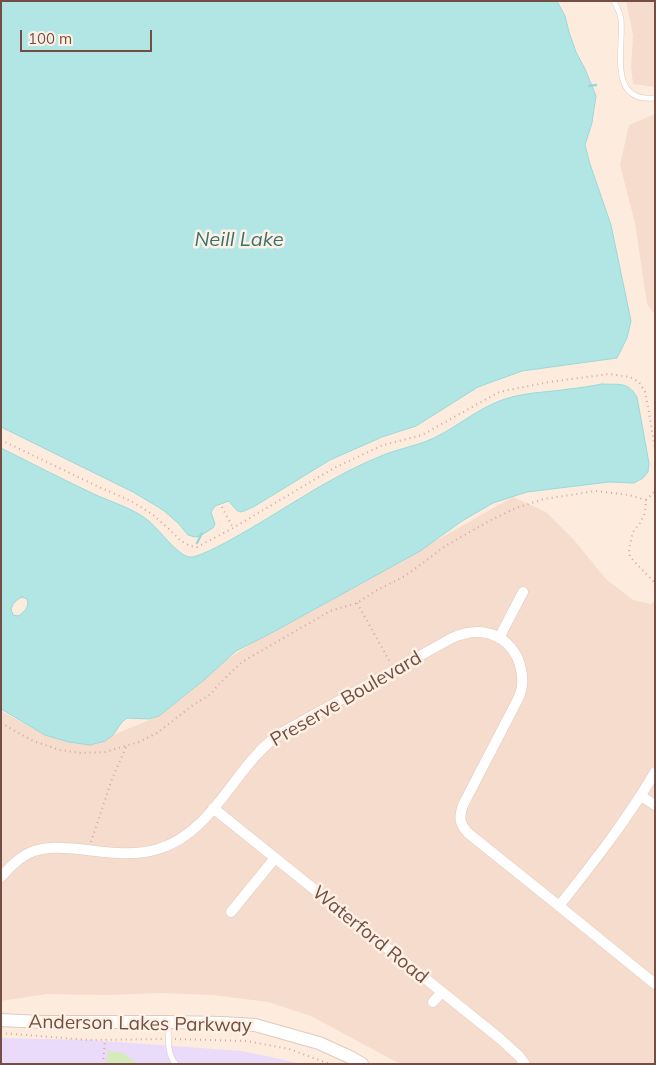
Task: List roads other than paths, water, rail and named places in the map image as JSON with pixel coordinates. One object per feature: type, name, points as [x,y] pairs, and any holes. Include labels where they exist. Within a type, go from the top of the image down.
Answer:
[{"type":"street","points":[[523,592],[499,638],[507,643],[517,658],[522,674],[520,697],[457,813],[462,828],[655,984]]},
{"type":"street","name":"Preserve Boulevard","points":[[1,877],[20,859],[32,852],[46,848],[60,847],[123,854],[159,849],[176,841],[192,831],[270,740],[462,634],[486,633],[499,638]]},
{"type":"street","points":[[559,906],[589,869],[641,796],[655,772]]},
{"type":"street","points":[[641,796],[655,805]]},
{"type":"street","name":"Waterford Road","points":[[213,808],[498,1037],[525,1064]]},
{"type":"street","points":[[231,912],[275,858]]},
{"type":"street","points":[[433,1002],[442,992]]},
{"type":"street","name":"Anderson Lakes Parkway","points":[[1,1020],[255,1025],[320,1043],[350,1056],[362,1064]]},
{"type":"lane","points":[[614,1],[618,8],[621,22],[620,44],[623,82],[627,90],[633,95],[642,98],[655,98]]},
{"type":"lane","points":[[168,1022],[170,1054],[176,1064]]},
{"type":"water","name":"Neill Lake","points":[[1,1],[557,1],[565,16],[576,52],[596,96],[592,123],[585,145],[611,225],[631,321],[627,338],[617,358],[522,371],[478,387],[416,426],[382,437],[330,460],[245,511],[238,511],[229,501],[215,506],[211,512],[215,524],[213,528],[195,537],[188,535],[163,510],[133,492],[1,427]]},
{"type":"water","points":[[602,384],[626,386],[637,397],[649,463],[648,472],[643,478],[634,483],[609,482],[527,492],[493,503],[462,521],[420,551],[236,651],[204,680],[159,716],[149,719],[127,718],[113,735],[105,741],[90,745],[69,742],[45,735],[1,709],[1,448],[96,495],[138,513],[150,522],[180,552],[189,557],[210,551],[225,543],[352,469],[386,454],[436,437],[482,409],[501,400],[519,395]],"holes":[[[22,597],[27,599],[28,604],[24,611],[18,616],[13,615],[11,609],[15,602]]]},
{"type":"waterway","points":[[589,86],[596,85]]},
{"type":"waterway","points":[[197,543],[202,533]]}]
